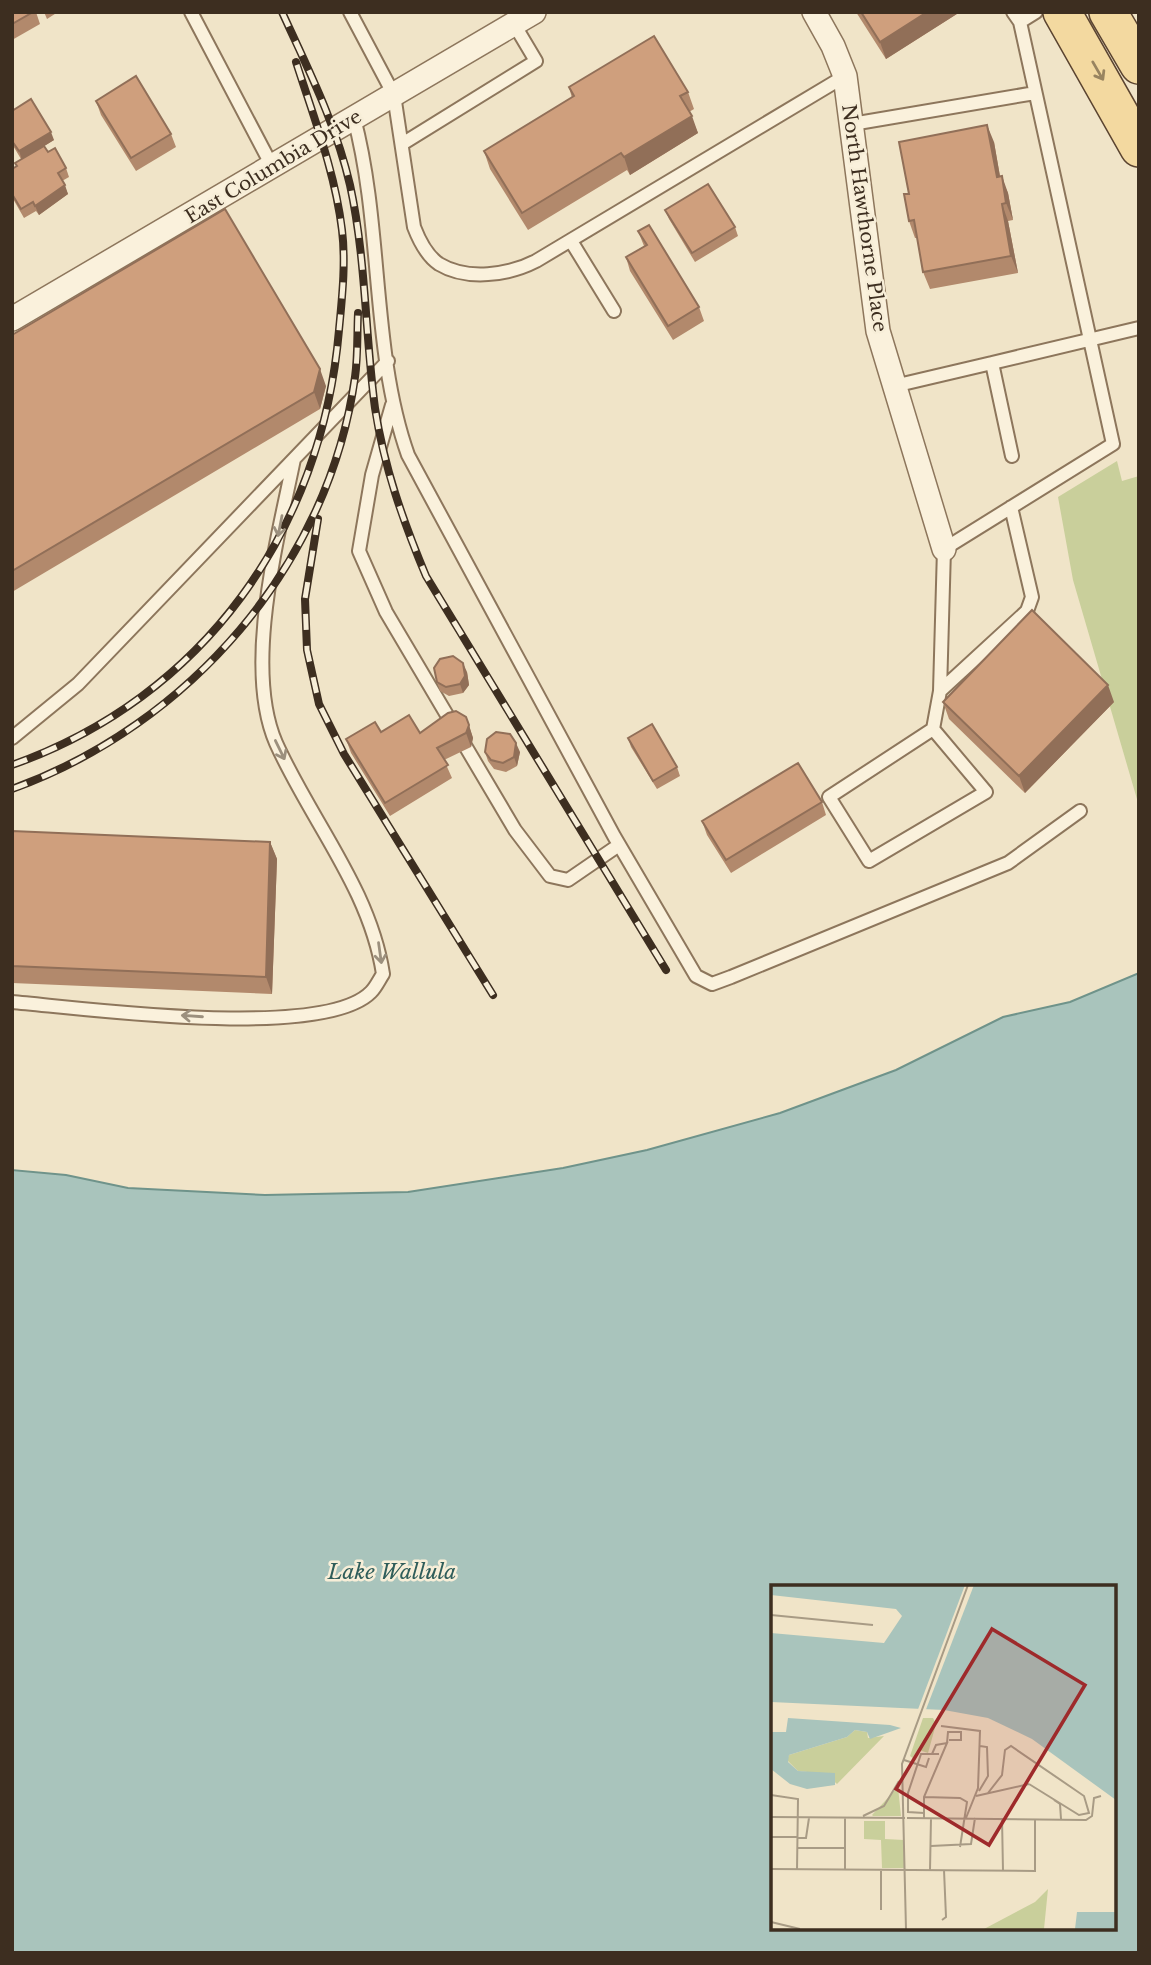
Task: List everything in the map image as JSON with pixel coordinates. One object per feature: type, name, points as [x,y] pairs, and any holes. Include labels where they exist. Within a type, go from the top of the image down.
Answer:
[{"type":"main road","points":[[1062,12],[1139,149]]},
{"type":"main road","points":[[1108,12],[1139,65]]},
{"type":"street","name":"East Columbia Drive","points":[[17,311],[272,166],[534,12]]},
{"type":"street","name":"North Hawthorne Place","points":[[814,12],[833,46],[845,76],[876,316],[894,386],[944,549]]},
{"type":"lane","points":[[191,12],[272,166]]},
{"type":"lane","points":[[350,12],[394,95],[414,227],[421,243],[439,264],[476,274],[498,274],[521,269],[845,76]]},
{"type":"lane","points":[[933,729],[986,792],[869,862],[829,797],[933,729],[940,691],[944,549],[1113,444],[1016,17],[1036,12]]},
{"type":"lane","points":[[402,144],[536,61],[514,24]]},
{"type":"lane","points":[[852,124],[1035,93]]},
{"type":"lane","points":[[354,118],[373,221],[388,361],[403,440],[415,470],[619,845],[696,976],[712,984],[1008,863],[1080,811]]},
{"type":"lane","points":[[570,241],[614,311]]},
{"type":"lane","points":[[894,386],[1139,328]]},
{"type":"lane","points":[[12,738],[78,684],[388,361]]},
{"type":"lane","points":[[992,363],[1012,456]]},
{"type":"lane","points":[[394,400],[372,475],[359,551],[386,612],[515,830],[550,876],[568,880],[619,845]]},
{"type":"lane","points":[[12,1002],[248,1020],[298,1018],[342,1007],[371,993],[383,974],[378,940],[275,741],[266,703],[263,650],[265,599],[294,459]]},
{"type":"lane","points":[[940,691],[1027,611],[1032,597],[1011,507]]},
{"type":"green space","points":[[1117,461],[1122,481],[1139,476],[1139,806],[1073,580],[1058,497]]},
{"type":"water","name":"Lake Wallula","points":[[1139,973],[1139,1953],[12,1953],[12,1170],[66,1175],[128,1188],[265,1195],[408,1192],[563,1168],[647,1150],[780,1113],[896,1070],[1003,1017],[1070,1002]]},
{"type":"building","points":[[12,12],[33,12],[12,24]]},
{"type":"building","points":[[861,12],[927,12],[880,42]]},
{"type":"building","points":[[654,36],[688,92],[680,96],[692,116],[624,157],[621,153],[522,213],[484,151],[574,96],[569,87]]},
{"type":"building","points":[[136,76],[171,134],[131,158],[96,101]]},
{"type":"building","points":[[31,99],[51,132],[19,151],[12,141],[12,111]]},
{"type":"building","points":[[987,125],[997,177],[1002,176],[1006,203],[1002,204],[1011,256],[923,272],[914,220],[909,221],[904,194],[909,194],[899,142]]},
{"type":"building","points":[[44,146],[48,152],[55,148],[66,168],[58,173],[65,185],[35,206],[33,202],[21,209],[12,194],[12,169],[17,166],[15,163]]},
{"type":"building","points":[[708,184],[735,227],[692,253],[665,210]]},
{"type":"building","points":[[225,209],[320,369],[314,392],[12,571],[12,335]]},
{"type":"building","points":[[649,225],[699,307],[668,326],[626,257],[647,245],[638,231]]},
{"type":"building","points":[[1032,610],[1108,685],[1019,776],[943,702]]},
{"type":"building","points":[[453,656],[463,663],[465,676],[460,684],[446,687],[437,682],[434,668],[440,659]]},
{"type":"building","points":[[456,711],[466,717],[469,725],[466,733],[437,748],[448,765],[385,803],[346,739],[375,722],[381,732],[409,715],[420,733],[448,713]]},
{"type":"building","points":[[652,724],[677,767],[653,781],[628,738]]},
{"type":"building","points":[[496,732],[510,734],[516,743],[514,757],[503,763],[491,760],[485,752],[487,739]]},
{"type":"building","points":[[798,763],[822,802],[726,860],[702,821]]},
{"type":"building","points":[[12,831],[270,842],[266,977],[12,966]]},
{"type":"railway","points":[[282,12],[329,118],[350,185],[359,240],[379,430],[395,494],[426,576],[666,970]]},
{"type":"railway","points":[[12,765],[80,735],[142,696],[195,650],[241,597],[279,538],[308,473],[328,403],[339,330],[344,255],[334,187],[296,62]]},
{"type":"railway","points":[[12,789],[76,761],[137,724],[191,680],[240,630],[282,573],[315,512],[340,446],[355,377],[358,313]]},
{"type":"railway","points":[[318,519],[305,599],[307,650],[319,704],[344,754],[493,995]]}]
